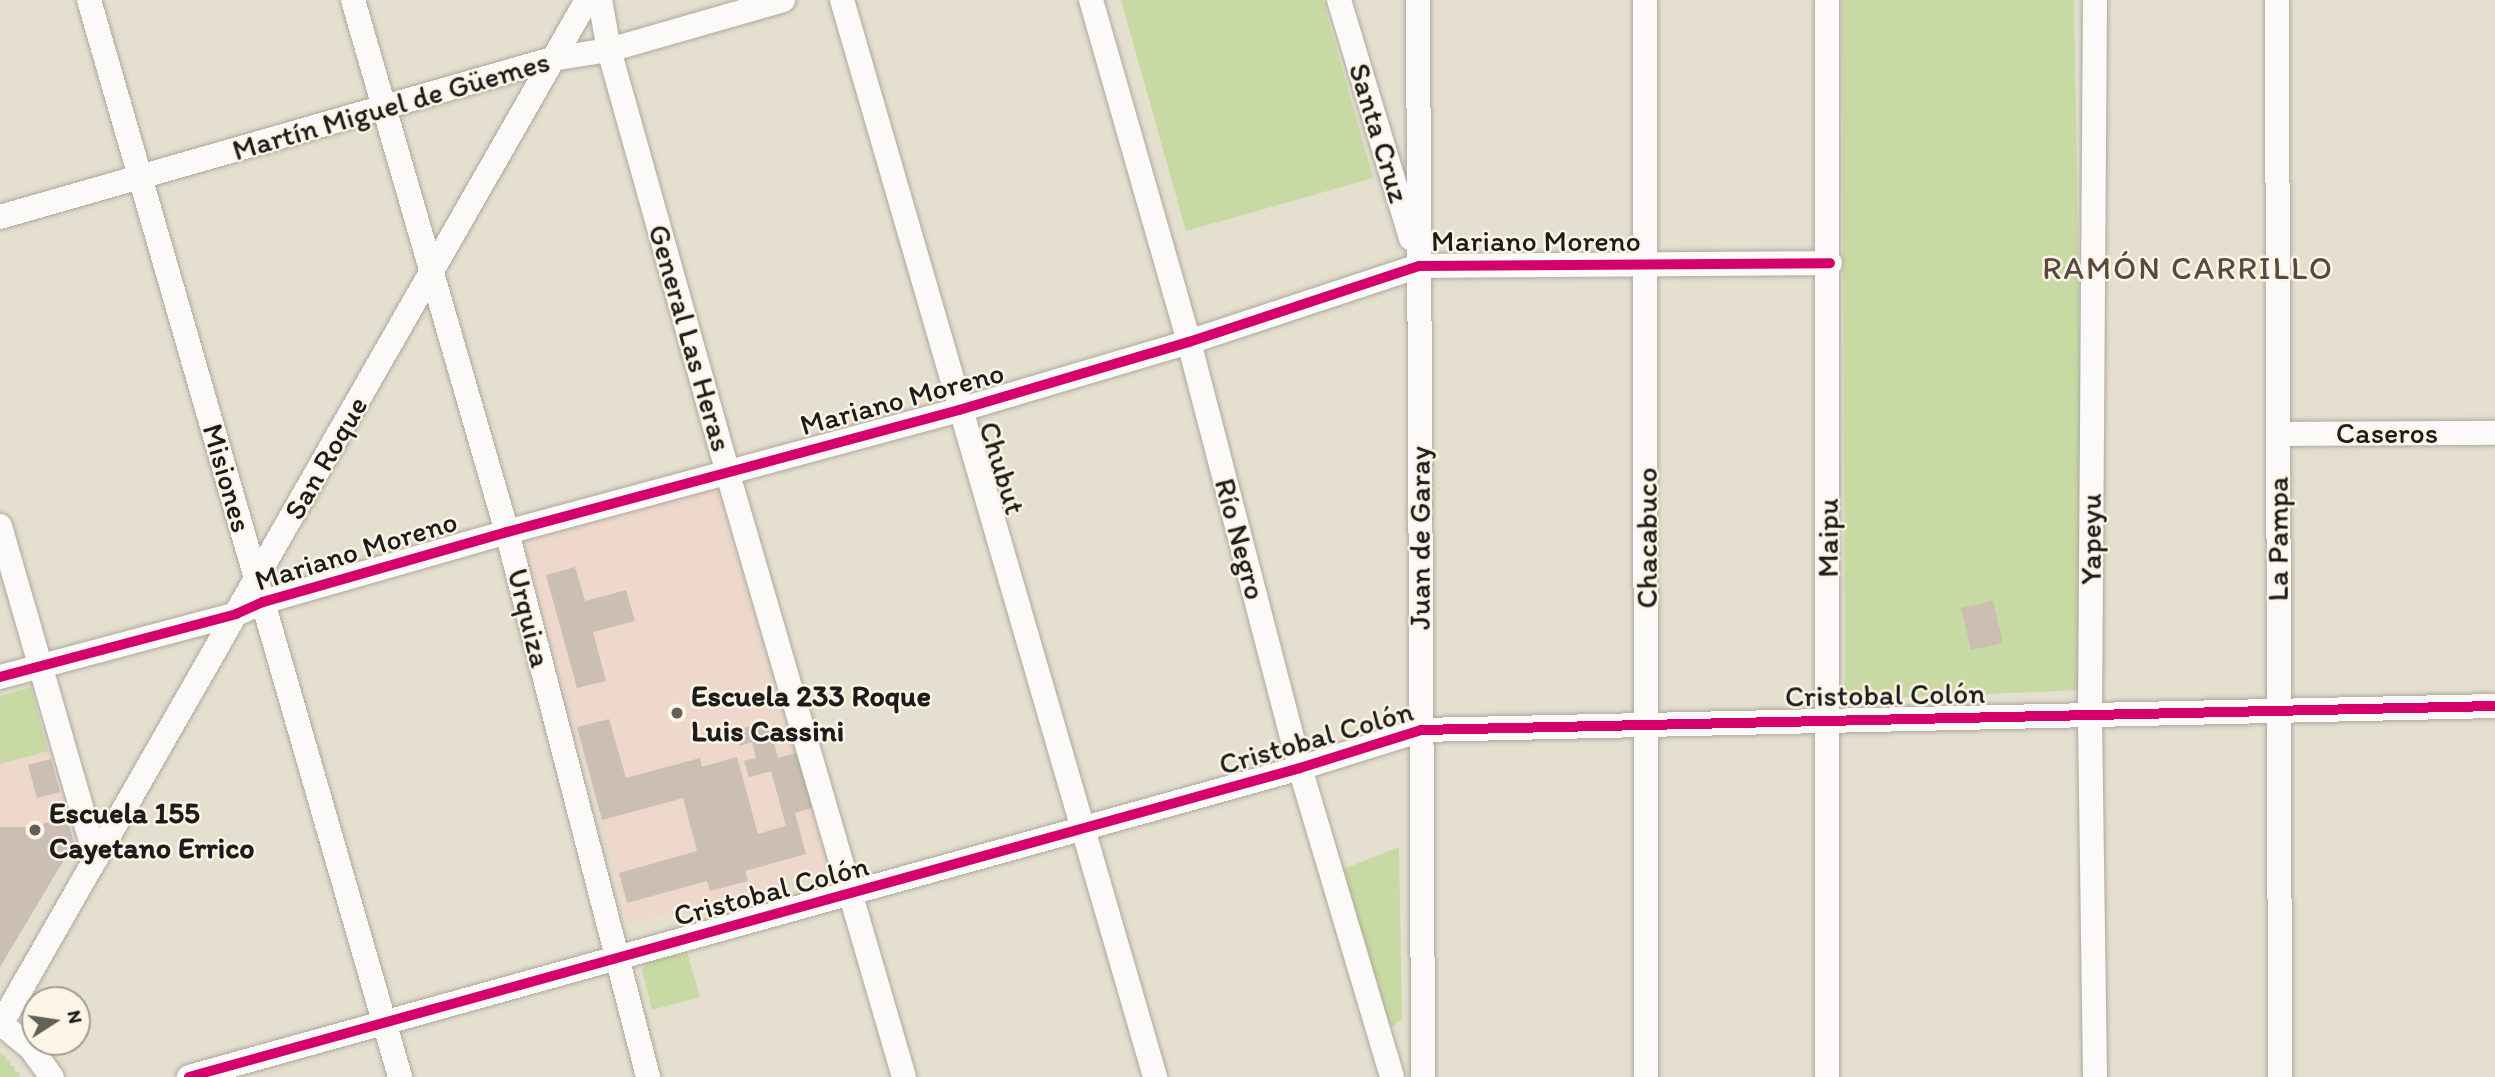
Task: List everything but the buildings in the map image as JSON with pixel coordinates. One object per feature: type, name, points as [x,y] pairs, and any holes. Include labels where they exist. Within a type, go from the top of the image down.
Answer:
[{"type":"street","name":"Misiones","points":[[89,0],[400,1077]]},
{"type":"street","name":"Urquiza","points":[[353,0],[430,276],[507,532],[615,959],[648,1077]]},
{"type":"street","name":"San Roque","points":[[259,590],[430,276],[587,0]]},
{"type":"street","name":"General Las Heras","points":[[600,0],[609,50],[727,471],[853,894],[904,1077]]},
{"type":"street","name":"Martín Miguel de Güemes","points":[[0,217],[552,59],[609,50],[783,0]]},
{"type":"street","name":"Chubut","points":[[842,0],[1155,1077]]},
{"type":"street","name":"Río Negro","points":[[1091,0],[1189,342],[1300,768],[1392,1077]]},
{"type":"street","name":"Santa Cruz","points":[[1339,0],[1419,266]]},
{"type":"street","name":"Juan de Garay","points":[[1418,0],[1423,1077]]},
{"type":"street","name":"Chacabuco","points":[[1645,0],[1648,725],[1646,1077]]},
{"type":"street","name":"Maipu","points":[[1827,1077],[1830,263],[1828,0]]},
{"type":"street","name":"Yapeyu","points":[[2095,0],[2090,715],[2095,1077]]},
{"type":"street","name":"La Pampa","points":[[2277,0],[2280,1077]]},
{"type":"street","name":"Mariano Moreno","points":[[0,677],[236,614],[259,590],[507,532],[959,410],[1189,342],[1419,266],[1830,263]]},
{"type":"street","name":"Caseros","points":[[2278,433],[2495,433]]},
{"type":"street","points":[[0,526],[96,858]]},
{"type":"street","points":[[52,1077],[30,1047],[1,1024],[236,614]]},
{"type":"street","name":"Cristobal Colón","points":[[190,1077],[385,1025],[1300,768],[1421,730],[2495,706]]},
{"type":"path","points":[[3,1055],[20,1077]]},
{"type":"shaded area","name":"Escuela 233 Roque Luis Cassini","points":[[711,489],[719,496],[829,873],[629,923],[527,554],[536,538]]},
{"type":"shaded area","name":"Escuela 155 Cayetano Errico","points":[[31,687],[74,843],[0,967],[0,696]]},
{"type":"green space","points":[[1121,0],[1323,0],[1373,178],[1186,231]]},
{"type":"green space","points":[[1842,0],[2074,0],[2082,483],[2079,690],[1845,700]]},
{"type":"green space","points":[[31,687],[48,751],[0,764],[0,696]]},
{"type":"green space","points":[[1399,847],[1402,1019],[1394,1026],[1386,1025],[1341,870]]},
{"type":"green space","points":[[687,952],[700,997],[652,1010],[642,970],[647,963]]},
{"type":"green space","points":[[0,1053],[3,1055],[20,1077],[0,1077]]},
{"type":"cycle path","points":[[0,677],[236,614],[263,602],[507,532],[959,410],[1189,342],[1419,266],[1830,263]]},
{"type":"cycle path","points":[[189,1077],[1300,768],[1421,730],[2495,706]]},
{"type":"place","name":"Escuela 233 Roque Luis Cassini","points":[[677,713]]},
{"type":"place","name":"Escuela 155 Cayetano Errico","points":[[35,830]]},
{"type":"district","name":"RAMÓN CARRILLO","points":[[2188,268]]}]
